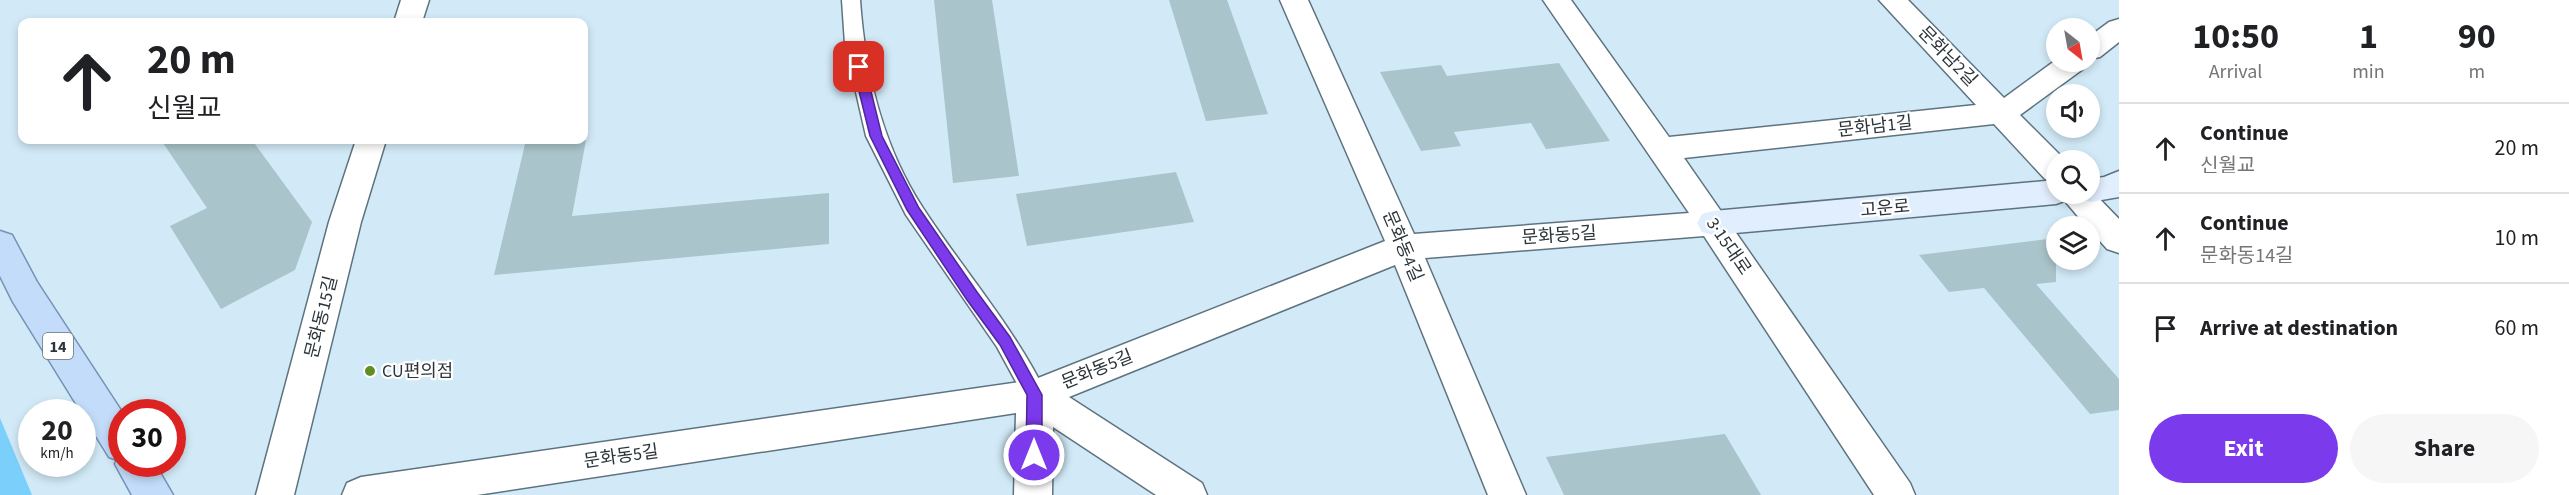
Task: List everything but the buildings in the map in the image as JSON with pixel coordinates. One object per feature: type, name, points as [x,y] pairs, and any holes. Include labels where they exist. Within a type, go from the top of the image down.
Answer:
[{"type":"main road","points":[[2100,189],[2112,188],[2119,182]]},
{"type":"main road","name":"고운로","points":[[1713,223],[2046,193]]},
{"type":"main road","name":"14","points":[[0,244],[25,292],[108,422]]},
{"type":"main road","points":[[142,477],[154,495]]},
{"type":"street","points":[[409,18],[415,0]]},
{"type":"street","name":"문화동4길","points":[[1294,0],[1404,247],[1507,495]]},
{"type":"street","name":"3·15대로","points":[[1557,0],[1713,223],[1896,495]]},
{"type":"street","name":"문화남2길","points":[[1893,0],[2046,160]]},
{"type":"street","points":[[2100,42],[2119,28]]},
{"type":"street","name":"문화남1길","points":[[1662,149],[2002,112],[2059,72]]},
{"type":"street","name":"문화동15길","points":[[275,495],[345,222],[370,144]]},
{"type":"street","points":[[2085,204],[2119,240]]},
{"type":"street","name":"문화동5길","points":[[361,495],[1035,395],[1404,247],[1713,223]]},
{"type":"street","points":[[1034,495],[1035,395]]},
{"type":"street","points":[[1035,395],[1188,495]]},
{"type":"lane","points":[[851,0],[854,44],[876,136],[913,210],[1005,341],[1035,395]]},
{"type":"shaded area","points":[[0,418],[18,461],[18,477],[25,477],[32,495],[0,495]]},
{"type":"place","name":"CU편의점","points":[[370,371]]},
{"type":"route","points":[[859,67],[876,136],[913,210],[1005,341],[1035,395],[1034,455]]}]
